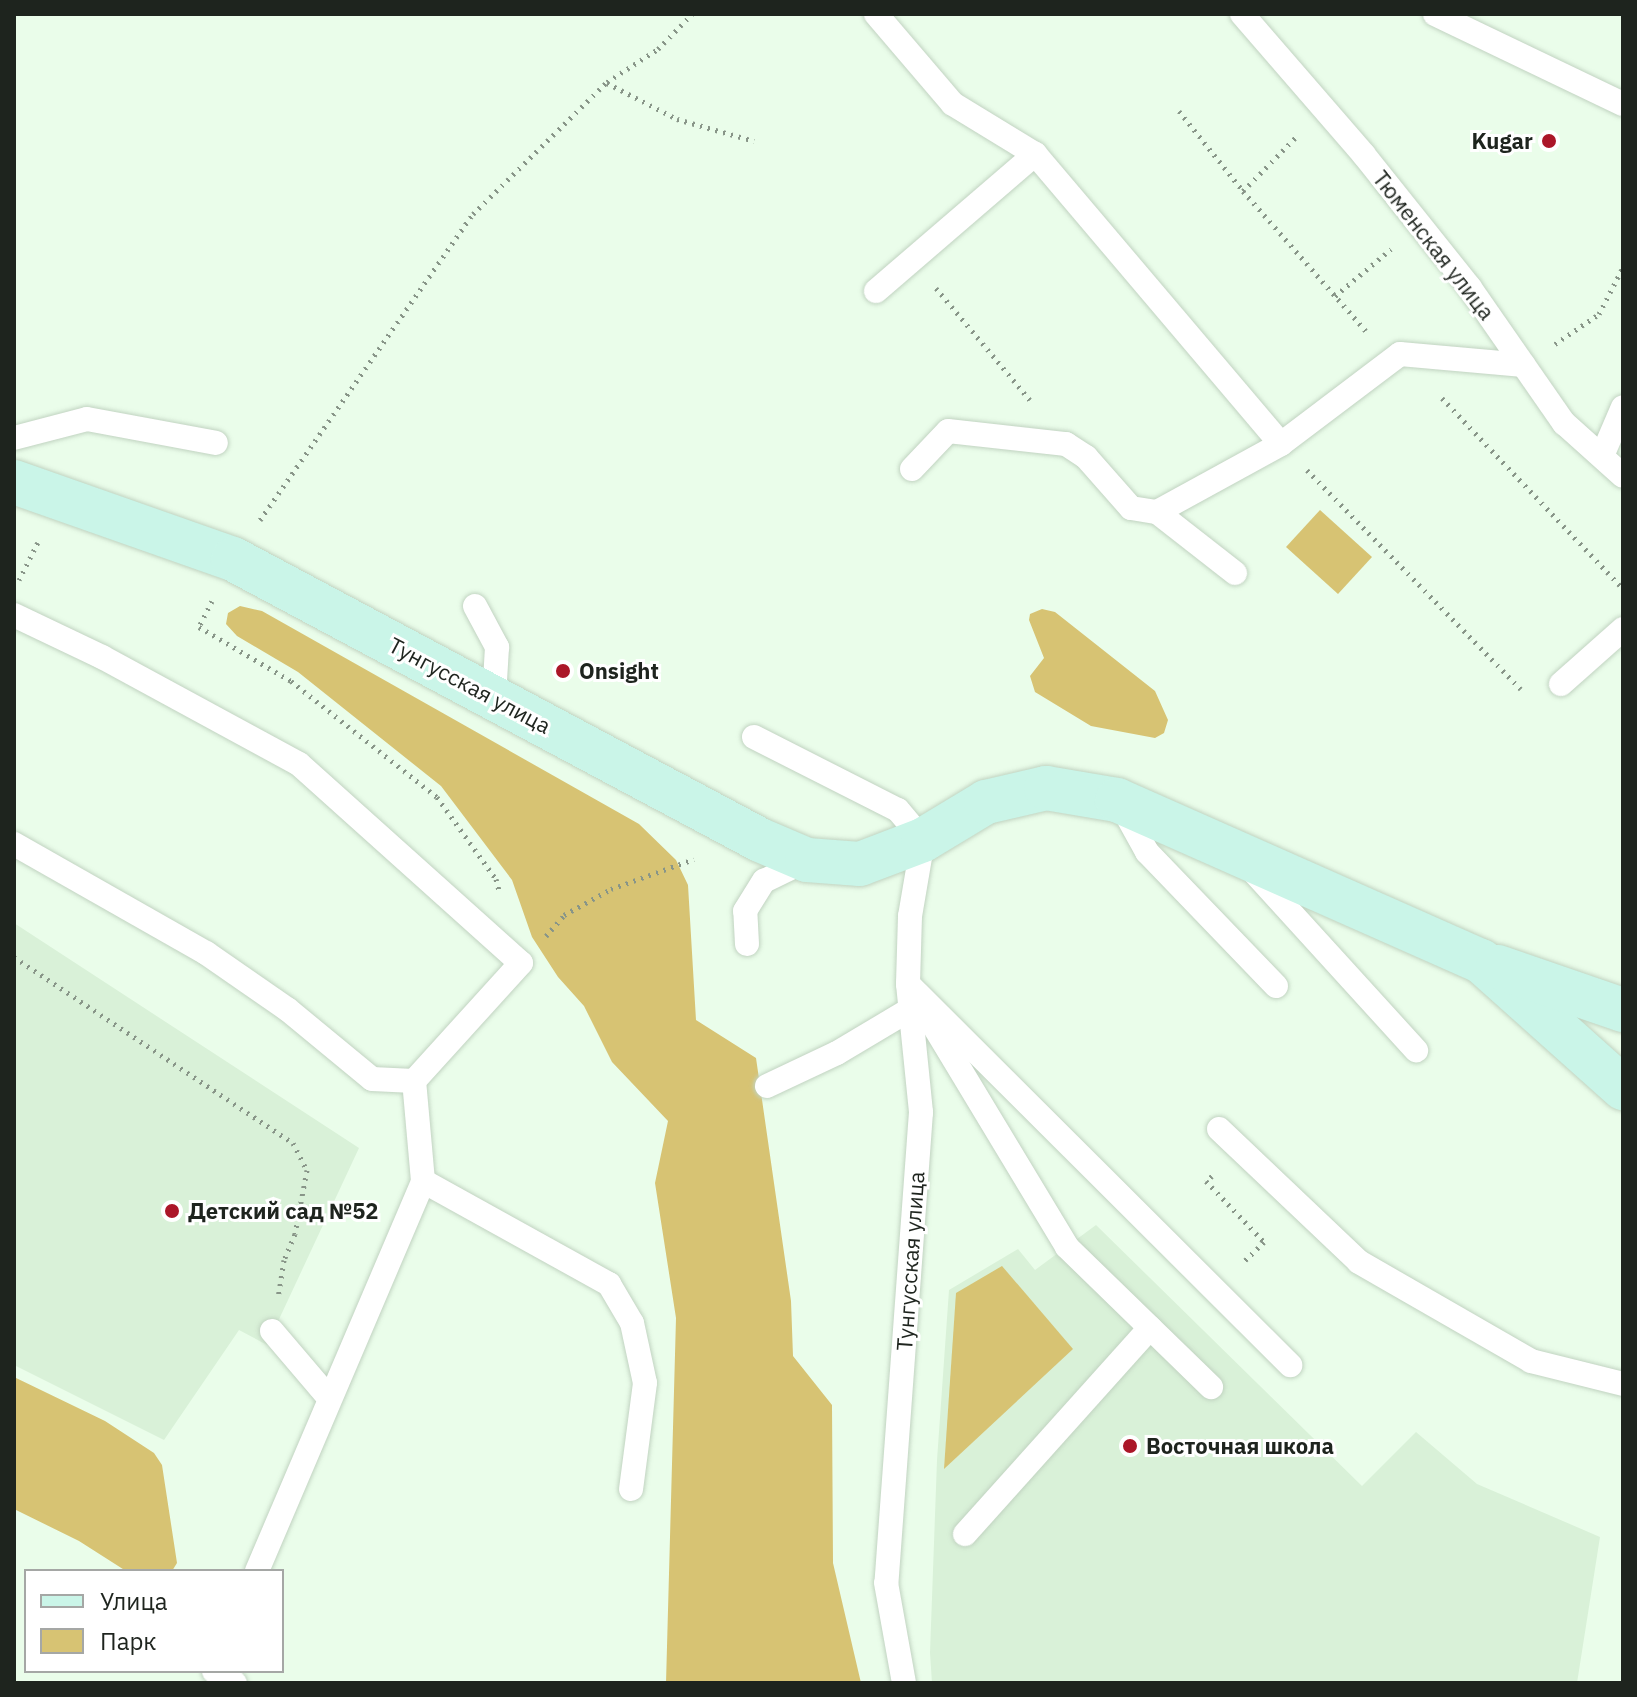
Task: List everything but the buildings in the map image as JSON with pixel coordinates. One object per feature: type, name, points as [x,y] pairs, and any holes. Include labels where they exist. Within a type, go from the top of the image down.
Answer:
[{"type":"main road","name":"Тунгусская улица","points":[[14,482],[233,559],[760,840],[807,860],[860,864],[923,840],[986,802],[1046,788],[1117,800],[1481,961]]},
{"type":"main road","points":[[1481,961],[1623,1010]]},
{"type":"main road","points":[[1481,961],[1623,1088]]},
{"type":"lane","points":[[876,14],[953,104],[1035,154],[1281,444]]},
{"type":"lane","name":"Тюменская улица","points":[[1242,14],[1364,155],[1470,288],[1564,423],[1623,476]]},
{"type":"lane","points":[[1435,14],[1623,104]]},
{"type":"lane","points":[[876,291],[1035,154]]},
{"type":"lane","points":[[1157,512],[1281,444],[1400,354],[1524,365]]},
{"type":"lane","points":[[1602,456],[1623,407]]},
{"type":"lane","points":[[14,438],[87,419],[216,443]]},
{"type":"lane","points":[[912,469],[948,431],[1066,444],[1086,457],[1131,508],[1157,512],[1235,573]]},
{"type":"lane","points":[[475,606],[497,647],[494,698]]},
{"type":"lane","points":[[14,615],[102,657],[299,764],[521,963],[414,1081],[423,1181],[258,1569]]},
{"type":"lane","points":[[1561,684],[1623,629]]},
{"type":"lane","points":[[754,737],[898,810],[923,840]]},
{"type":"lane","points":[[1117,800],[1147,852],[1276,986]]},
{"type":"lane","name":"Тунгусская улица","points":[[904,1683],[886,1583],[921,1112],[908,984],[910,916],[923,840]]},
{"type":"lane","points":[[14,844],[206,953],[287,1009],[372,1079],[414,1081]]},
{"type":"lane","points":[[1240,856],[1416,1050]]},
{"type":"lane","points":[[747,944],[745,911],[764,881],[807,860]]},
{"type":"lane","points":[[908,984],[1067,1247],[1211,1387]]},
{"type":"lane","points":[[908,984],[1290,1365]]},
{"type":"lane","points":[[767,1086],[837,1053],[909,1010]]},
{"type":"lane","points":[[1219,1129],[1359,1262],[1531,1361],[1623,1384]]},
{"type":"lane","points":[[423,1181],[609,1284],[632,1323],[645,1383],[631,1489]]},
{"type":"lane","points":[[965,1534],[1150,1328]]},
{"type":"lane","points":[[272,1331],[329,1398]]},
{"type":"lane","points":[[218,1673],[235,1683]]},
{"type":"path","points":[[233,559],[473,214],[607,82],[658,49],[692,14]]},
{"type":"path","points":[[607,82],[677,119],[754,141]]},
{"type":"path","points":[[1243,191],[1323,110]]},
{"type":"path","points":[[1179,111],[1243,191],[1370,336],[1400,354],[1623,589]]},
{"type":"path","points":[[1335,296],[1419,225]]},
{"type":"path","points":[[912,260],[1066,444]]},
{"type":"path","points":[[1524,365],[1599,314],[1623,267]]},
{"type":"path","points":[[1281,444],[1522,690],[1561,684]]},
{"type":"path","points":[[199,627],[291,681],[437,797],[496,879],[500,893]]},
{"type":"path","points":[[521,963],[564,915],[611,889],[700,857]]},
{"type":"path","points":[[14,957],[293,1143],[307,1170],[295,1234],[284,1260],[272,1331]]},
{"type":"path","points":[[1206,1181],[1264,1242]]},
{"type":"shaded area","name":"Детский сад №52","points":[[14,923],[359,1148],[267,1345],[239,1330],[164,1440],[14,1365]]},
{"type":"shaded area","name":"Восточная школа","points":[[1096,1225],[1362,1486],[1416,1432],[1477,1484],[1600,1537],[1577,1683],[932,1683],[930,1653],[937,1460],[949,1290],[1018,1249],[1035,1270]]},
{"type":"green space","points":[[1320,510],[1372,557],[1338,594],[1286,547]]},
{"type":"green space","points":[[240,606],[262,611],[639,824],[676,860],[688,885],[696,1020],[756,1058],[791,1301],[793,1356],[832,1405],[833,1563],[861,1683],[666,1683],[676,1318],[655,1183],[668,1121],[612,1062],[584,1006],[558,977],[532,937],[512,880],[441,786],[298,672],[237,636],[226,624],[228,613]]},
{"type":"green space","points":[[1042,609],[1055,612],[1155,691],[1168,720],[1164,733],[1155,738],[1091,726],[1035,692],[1030,676],[1044,658],[1029,620],[1030,614]]},
{"type":"green space","points":[[1002,1266],[1073,1349],[944,1469],[956,1293]]},
{"type":"green space","points":[[14,1377],[105,1421],[154,1453],[162,1465],[177,1563],[173,1569],[123,1569],[79,1541],[14,1509]]},
{"type":"place","name":"Kugar","points":[[1549,141]]},
{"type":"place","name":"Onsight","points":[[563,671]]},
{"type":"place","name":"Детский сад №52","points":[[172,1211]]},
{"type":"place","name":"Восточная школа","points":[[1130,1446]]}]
